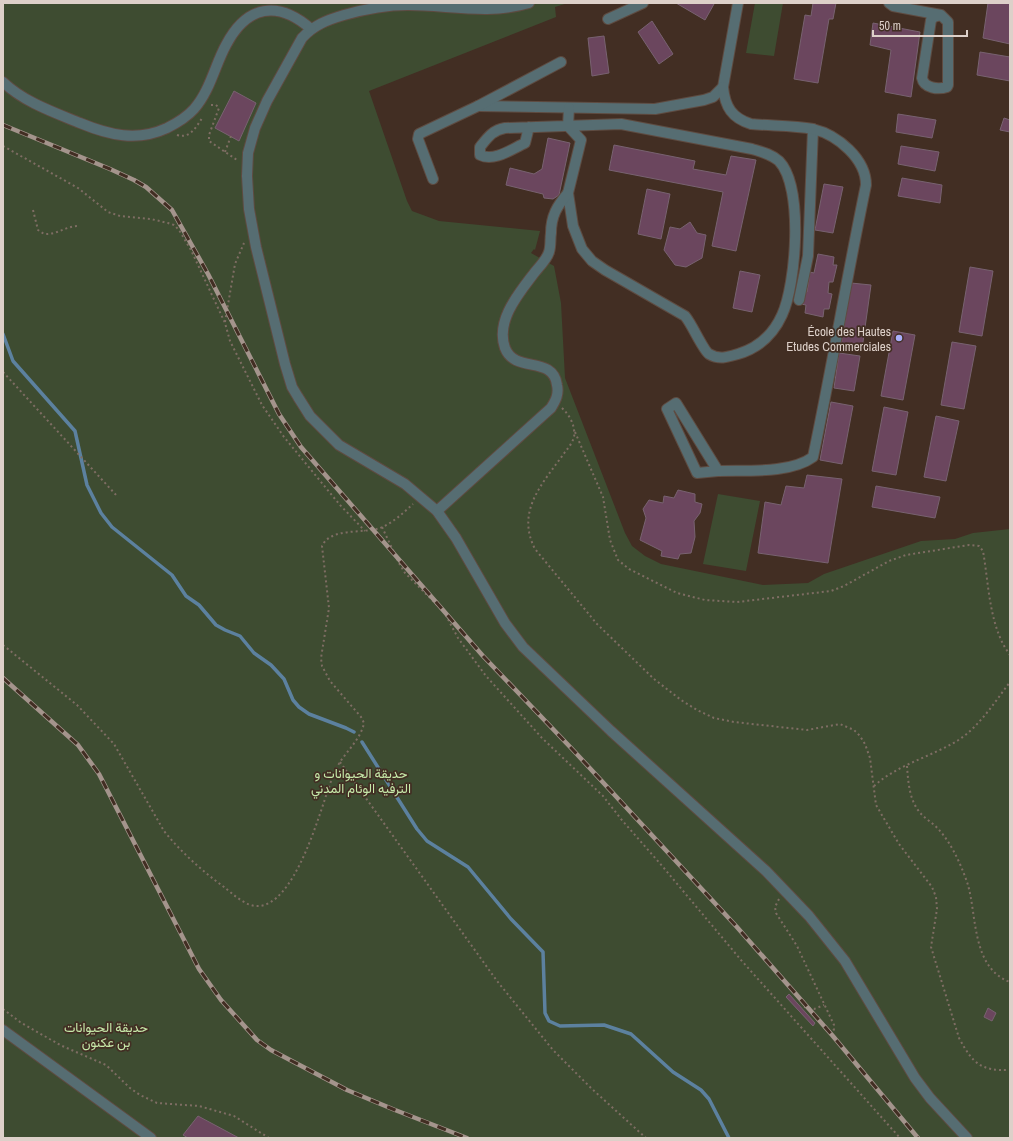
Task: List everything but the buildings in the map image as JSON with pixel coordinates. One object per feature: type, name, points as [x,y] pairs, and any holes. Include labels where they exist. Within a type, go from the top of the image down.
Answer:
[{"type":"street","points":[[529,3],[504,8],[477,10],[408,5],[359,11],[329,19],[311,29],[302,38],[261,113],[250,142],[247,166],[250,209],[256,246],[292,387],[310,416],[339,446],[383,470],[422,497],[437,511],[456,538],[505,623],[523,647],[611,731],[785,890],[834,944],[915,1078],[930,1098],[967,1138]]},
{"type":"street","points":[[608,19],[643,3]]},
{"type":"street","points":[[718,471],[676,403],[667,409],[697,473],[780,468],[804,464],[813,457],[834,360],[845,287],[866,185],[866,176],[862,164],[850,151],[828,135],[813,129],[751,124],[742,121],[728,109],[724,100],[724,87],[738,3]]},
{"type":"street","points":[[889,3],[893,6],[941,15],[948,22],[948,84],[947,87],[943,88],[927,86],[922,78],[931,20],[934,17],[941,15]]},
{"type":"street","points":[[3,82],[21,96],[46,110],[102,132],[122,136],[140,136],[159,132],[178,123],[194,109],[204,94],[227,44],[248,17],[261,10],[272,8],[292,15],[311,29]]},
{"type":"street","points":[[433,179],[418,139],[419,134],[478,106],[561,62]]},
{"type":"street","points":[[478,106],[656,109],[704,100],[713,97],[724,87]]},
{"type":"street","points":[[529,127],[525,143],[494,157],[486,158],[480,155],[480,147],[493,131],[505,128],[529,127],[568,126],[621,124],[771,154],[780,163],[789,180],[793,199],[796,231],[788,296],[782,315],[774,330],[764,341],[750,350],[726,358],[716,357],[707,353],[691,323],[685,316],[592,261],[582,249],[573,226],[568,193],[581,140],[568,126],[569,108]]},
{"type":"street","points":[[799,300],[808,256],[813,129]]},
{"type":"street","points":[[437,511],[551,408],[556,401],[557,385],[553,373],[543,366],[520,363],[515,360],[505,348],[503,329],[511,306],[549,252],[552,218],[557,206],[568,193]]},
{"type":"street","points":[[3,1030],[151,1138]]},
{"type":"path","points":[[207,108],[211,105],[216,105],[219,108],[209,135],[209,141],[247,166]]},
{"type":"path","points":[[176,135],[180,137],[188,135],[195,129],[204,115]]},
{"type":"path","points":[[225,152],[231,136]]},
{"type":"path","points":[[3,146],[78,188],[108,212],[120,216],[151,219],[174,225],[179,230],[191,250],[225,323],[230,341],[254,392],[266,412],[308,467],[340,505],[366,532]]},
{"type":"path","points":[[33,210],[38,230],[44,234],[58,232],[69,227],[80,226]]},
{"type":"path","points":[[225,323],[238,252],[254,232]]},
{"type":"path","points":[[3,372],[117,496]]},
{"type":"path","points":[[556,401],[571,419],[603,497],[613,551],[618,560],[629,569],[677,593],[705,600],[737,602],[757,601],[831,591],[844,586],[890,561],[906,555],[969,545],[979,546],[983,551],[996,630],[1001,643],[1010,655]]},
{"type":"path","points":[[575,431],[571,445],[536,492],[530,505],[530,539],[549,567],[598,624],[654,679],[680,700],[714,718],[734,722],[807,730],[832,725],[847,726],[860,736],[865,744],[870,758],[874,799],[881,816],[899,844],[921,870],[932,887],[936,897],[937,910],[931,947],[959,1038],[965,1049],[978,1065],[993,1071],[1010,1070]]},
{"type":"path","points":[[3,645],[77,705],[114,744],[152,810],[173,842],[207,875],[250,905],[256,906],[270,903],[287,885],[301,863],[331,780],[340,762],[360,734],[364,723],[361,716],[330,681],[322,666],[321,658],[329,608],[322,546],[325,541],[332,536],[366,532],[382,527],[402,514],[422,497]]},
{"type":"path","points":[[382,527],[405,573],[444,612],[458,638],[486,676],[542,738],[604,796],[621,819],[741,960],[900,1138]]},
{"type":"path","points":[[873,787],[885,776],[926,757],[968,733],[1010,682]]},
{"type":"path","points":[[340,762],[497,981],[553,1050],[592,1089],[646,1138]]},
{"type":"path","points":[[906,766],[912,797],[917,808],[923,816],[940,831],[957,857],[968,886],[983,957],[997,975],[1010,982]]},
{"type":"path","points":[[785,890],[776,903],[776,913],[797,946],[834,1025],[834,1030],[831,1036]]},
{"type":"path","points":[[804,1008],[814,1009],[824,1005]]},
{"type":"path","points":[[3,1009],[20,1022],[60,1045],[106,1065],[130,1088],[140,1095],[157,1103],[199,1106],[234,1116],[269,1138]]},
{"type":"green space","name":"حديقة الحيوانات و الترفيه الوئام المدني","points":[[3,3],[568,3],[555,7],[556,17],[369,91],[407,201],[412,211],[439,221],[540,231],[535,250],[534,249],[531,253],[554,266],[561,303],[565,378],[625,533],[632,546],[645,556],[661,564],[763,585],[808,583],[824,574],[921,541],[955,539],[973,533],[1010,529],[1010,1138],[3,1138]]},
{"type":"green space","points":[[755,3],[783,3],[774,56],[746,53]]},
{"type":"green space","points":[[718,494],[760,501],[746,571],[703,564]]},
{"type":"waterway","points":[[3,334],[13,361],[75,431],[87,485],[101,513],[112,527],[172,575],[186,596],[199,605],[216,625],[240,636],[254,653],[271,665],[284,679],[293,700],[299,707],[309,714],[354,732]]},
{"type":"waterway","points":[[362,742],[417,829],[427,841],[468,867],[511,919],[543,952],[545,1013],[549,1021],[560,1026],[604,1025],[631,1034],[673,1072],[701,1090],[709,1099],[729,1138]]},
{"type":"railway","points":[[3,125],[134,180],[146,187],[172,210],[208,274],[279,414],[301,447],[483,656],[573,750],[736,926],[832,1035],[918,1138]]},
{"type":"railway","points":[[3,678],[78,745],[99,774],[199,969],[221,1000],[257,1040],[271,1050],[347,1090],[467,1138]]},
{"type":"place","name":"École des Hautes Etudes Commerciales","points":[[899,338]]},
{"type":"park label","name":"حديقة الحيوانات بن عكنون","points":[[106,1034]]}]
